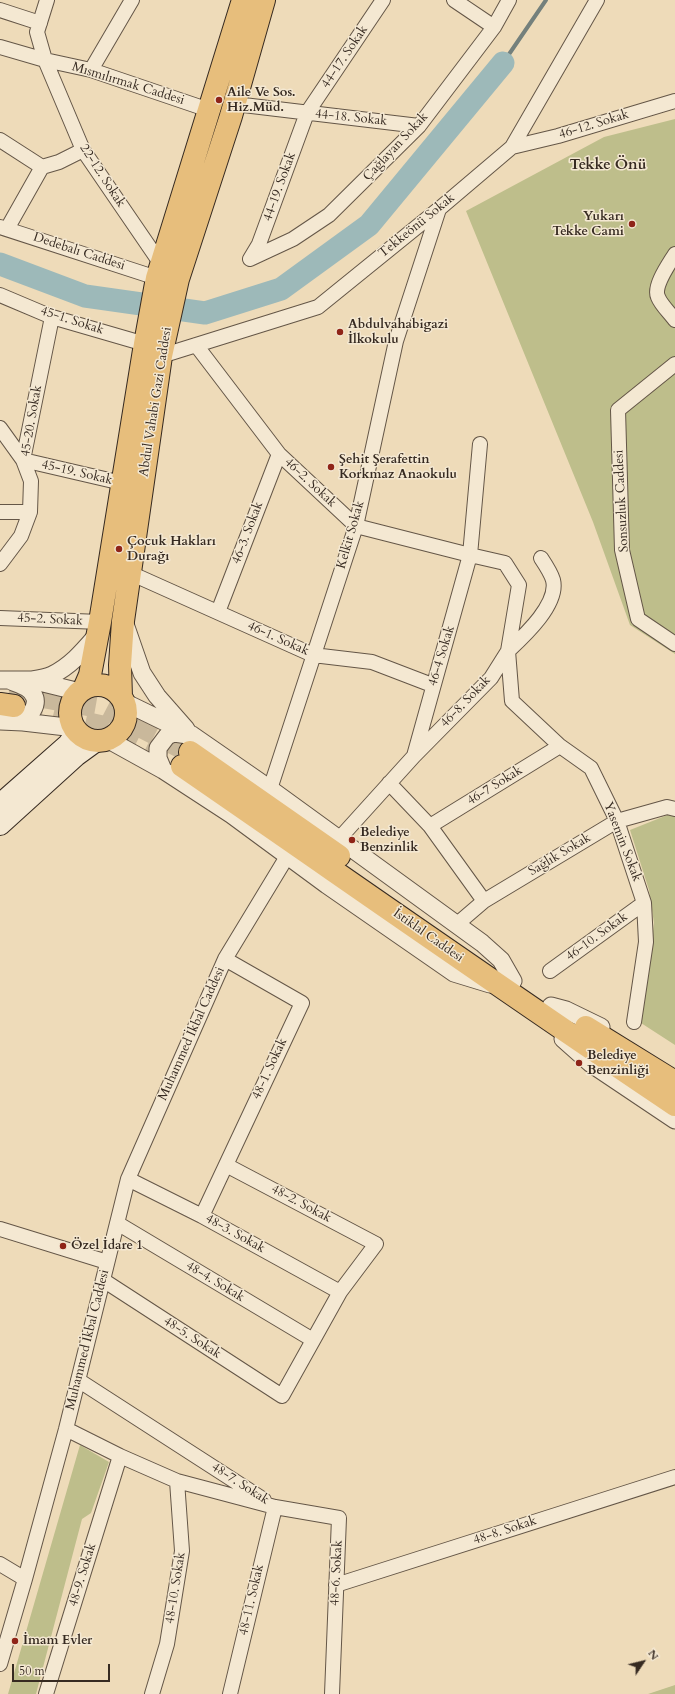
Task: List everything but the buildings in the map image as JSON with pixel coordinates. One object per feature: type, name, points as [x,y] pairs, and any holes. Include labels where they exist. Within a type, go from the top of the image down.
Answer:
[{"type":"main road","name":"Abdul Vahabi Gazi Caddesi","points":[[122,699],[120,665],[123,621],[130,573],[153,350],[165,273],[209,110],[243,0]]},
{"type":"main road","name":"Abdul Vahabi Gazi Caddesi","points":[[165,273],[235,104],[264,0]]},
{"type":"main road","name":"Abdul Vahabi Gazi Caddesi","points":[[82,691],[90,675],[122,483],[153,350]]},
{"type":"main road","points":[[0,825],[76,756],[119,732],[124,723],[126,712],[122,699],[114,690],[104,686],[93,686],[82,691],[73,701],[70,711],[71,718],[76,729],[88,738],[103,740]]},
{"type":"main road","points":[[0,804],[68,744],[76,729]]},
{"type":"main road","name":"İstiklal Caddesi","points":[[182,756],[426,933],[546,1010],[675,1082]]},
{"type":"main road","name":"İstiklal Caddesi","points":[[546,1010],[572,1034],[675,1105]]},
{"type":"street","name":"22-12. Sokak","points":[[47,0],[37,32],[45,60],[83,150],[165,273]]},
{"type":"street","points":[[91,70],[132,0]]},
{"type":"street","name":"44-17. Sokak","points":[[307,113],[383,0]]},
{"type":"street","points":[[454,0],[494,27]]},
{"type":"street","name":"Çağlayan Sokak","points":[[250,259],[293,239],[329,215],[419,126],[494,27],[509,0]]},
{"type":"street","name":"Tekkeönü Sokak","points":[[153,350],[196,345],[318,307],[439,209],[512,147],[597,0]]},
{"type":"street","points":[[0,10],[40,23]]},
{"type":"street","name":"Mısmılırmak Caddesi","points":[[0,47],[45,60],[91,70],[209,110]]},
{"type":"street","name":"46-12. Sokak","points":[[512,147],[558,136],[675,101]]},
{"type":"street","name":"44-18. Sokak","points":[[235,104],[419,126]]},
{"type":"street","name":"44-19. Sokak","points":[[250,259],[260,244],[307,113]]},
{"type":"street","points":[[0,140],[42,167]]},
{"type":"street","points":[[4,228],[42,167],[59,162],[83,150]]},
{"type":"street","name":"Kelkit Sokak","points":[[270,789],[356,526],[396,341],[439,209]]},
{"type":"street","name":"Dedebalı Caddesi","points":[[4,228],[165,273]]},
{"type":"street","points":[[675,254],[663,273],[656,291],[658,297],[675,320]]},
{"type":"street","name":"45-1. Sokak","points":[[0,295],[52,317],[153,350]]},
{"type":"street","name":"45-20. Sokak","points":[[0,564],[21,536],[30,512],[32,481],[23,460],[52,317]]},
{"type":"street","name":"46-2. Sokak","points":[[196,345],[278,454],[356,526],[470,555]]},
{"type":"street","name":"Sonsuzluk Caddesi","points":[[675,364],[618,410],[622,550],[638,619],[675,644]]},
{"type":"street","name":"45-19. Sokak","points":[[0,428],[23,460],[122,483]]},
{"type":"street","name":"46-4 Sokak","points":[[338,840],[414,756],[432,685],[449,632],[470,555],[480,444]]},
{"type":"street","name":"46-3. Sokak","points":[[218,612],[278,454]]},
{"type":"street","points":[[0,512],[30,512]]},
{"type":"street","name":"46-8. Sokak","points":[[414,756],[491,678],[508,651],[519,585],[505,563],[470,555]]},
{"type":"street","points":[[508,651],[530,630],[545,611],[552,593],[553,580],[541,558]]},
{"type":"street","name":"46-1. Sokak","points":[[130,573],[313,655],[372,662],[432,685]]},
{"type":"street","name":"45-2. Sokak","points":[[0,618],[98,628]]},
{"type":"street","points":[[123,621],[142,673],[157,696],[182,756]]},
{"type":"street","points":[[76,729],[7,699],[31,680],[51,675],[65,667],[80,655],[98,628]]},
{"type":"street","name":"Yasemin Sokak","points":[[508,651],[512,701],[560,746],[591,768],[617,821],[644,903],[646,942],[634,1022]]},
{"type":"street","points":[[31,680],[82,691]]},
{"type":"street","points":[[103,740],[182,756],[270,789],[338,840],[482,943],[501,960],[507,984],[454,972],[327,885],[288,855],[182,756],[122,699]]},
{"type":"street","name":"46-7 Sokak","points":[[430,826],[560,746]]},
{"type":"street","points":[[389,783],[430,826],[484,901]]},
{"type":"street","name":"Sağlık Sokak","points":[[456,925],[484,901],[617,821],[667,807],[675,809]]},
{"type":"street","name":"Muhammed İkbal Caddesi","points":[[1,1657],[25,1579],[66,1429],[128,1179],[225,959],[288,855]]},
{"type":"street","name":"46-10. Sokak","points":[[550,971],[644,903]]},
{"type":"street","name":"48-1. Sokak","points":[[202,1216],[302,1003],[225,959]]},
{"type":"street","points":[[546,1010],[566,1010],[616,1034],[675,1070]]},
{"type":"street","points":[[546,1010],[564,1040],[590,1063],[675,1120]]},
{"type":"street","name":"48-2. Sokak","points":[[226,1165],[376,1244],[340,1292]]},
{"type":"street","name":"48-3. Sokak","points":[[128,1179],[202,1216],[340,1292]]},
{"type":"street","name":"48-4. Sokak","points":[[117,1223],[313,1340]]},
{"type":"street","points":[[0,1229],[107,1262]]},
{"type":"street","name":"48-5. Sokak","points":[[102,1280],[282,1396],[313,1340]]},
{"type":"street","points":[[313,1340],[340,1292]]},
{"type":"street","name":"48-7. Sokak","points":[[78,1380],[275,1507]]},
{"type":"street","name":"48-7. Sokak","points":[[66,1429],[120,1456],[178,1481],[275,1507]]},
{"type":"street","name":"48-9. Sokak","points":[[46,1694],[120,1456]]},
{"type":"street","name":"48-8. Sokak","points":[[336,1585],[675,1477]]},
{"type":"street","name":"48-10. Sokak","points":[[152,1694],[167,1644],[182,1552],[178,1481]]},
{"type":"street","name":"48-6. Sokak","points":[[275,1507],[339,1518],[332,1694]]},
{"type":"street","name":"48-11. Sokak","points":[[230,1694],[275,1507]]},
{"type":"street","points":[[0,1564],[25,1579]]},
{"type":"green space","points":[[675,119],[675,654],[630,625],[593,522],[466,211],[604,137]]},
{"type":"green space","points":[[670,814],[675,815],[675,1045],[641,1023],[654,923],[649,890],[630,830]]},
{"type":"green space","points":[[80,1445],[109,1462],[91,1513],[82,1519],[36,1694],[8,1694]]},
{"type":"green space","points":[[675,1685],[675,1694],[648,1694]]},
{"type":"waterway","points":[[503,63],[546,0]]},
{"type":"waterway","points":[[0,264],[85,296],[205,313],[281,289],[369,225],[503,63]]},
{"type":"tunnel","points":[[9,691],[105,708],[190,752]]},
{"type":"tunnel","points":[[21,708],[100,726],[182,766]]},
{"type":"place","name":"Aile Ve Sos. Hiz.Müd.","points":[[219,100]]},
{"type":"place","name":"Yukarı Tekke Cami","points":[[632,224]]},
{"type":"place","name":"Abdulvahabigazi İlkokulu","points":[[340,332]]},
{"type":"place","name":"Şehit Şerafettin Korkmaz Anaokulu","points":[[331,467]]},
{"type":"place","name":"Çocuk Hakları Durağı","points":[[119,549]]},
{"type":"place","name":"Belediye Benzinlik","points":[[352,840]]},
{"type":"place","name":"Belediye Benzinliği","points":[[579,1063]]},
{"type":"place","name":"Özel İdare 1","points":[[63,1246]]},
{"type":"place","name":"İmam Evler","points":[[15,1641]]},
{"type":"district","name":"Tekke Önü","points":[[608,166]]}]
